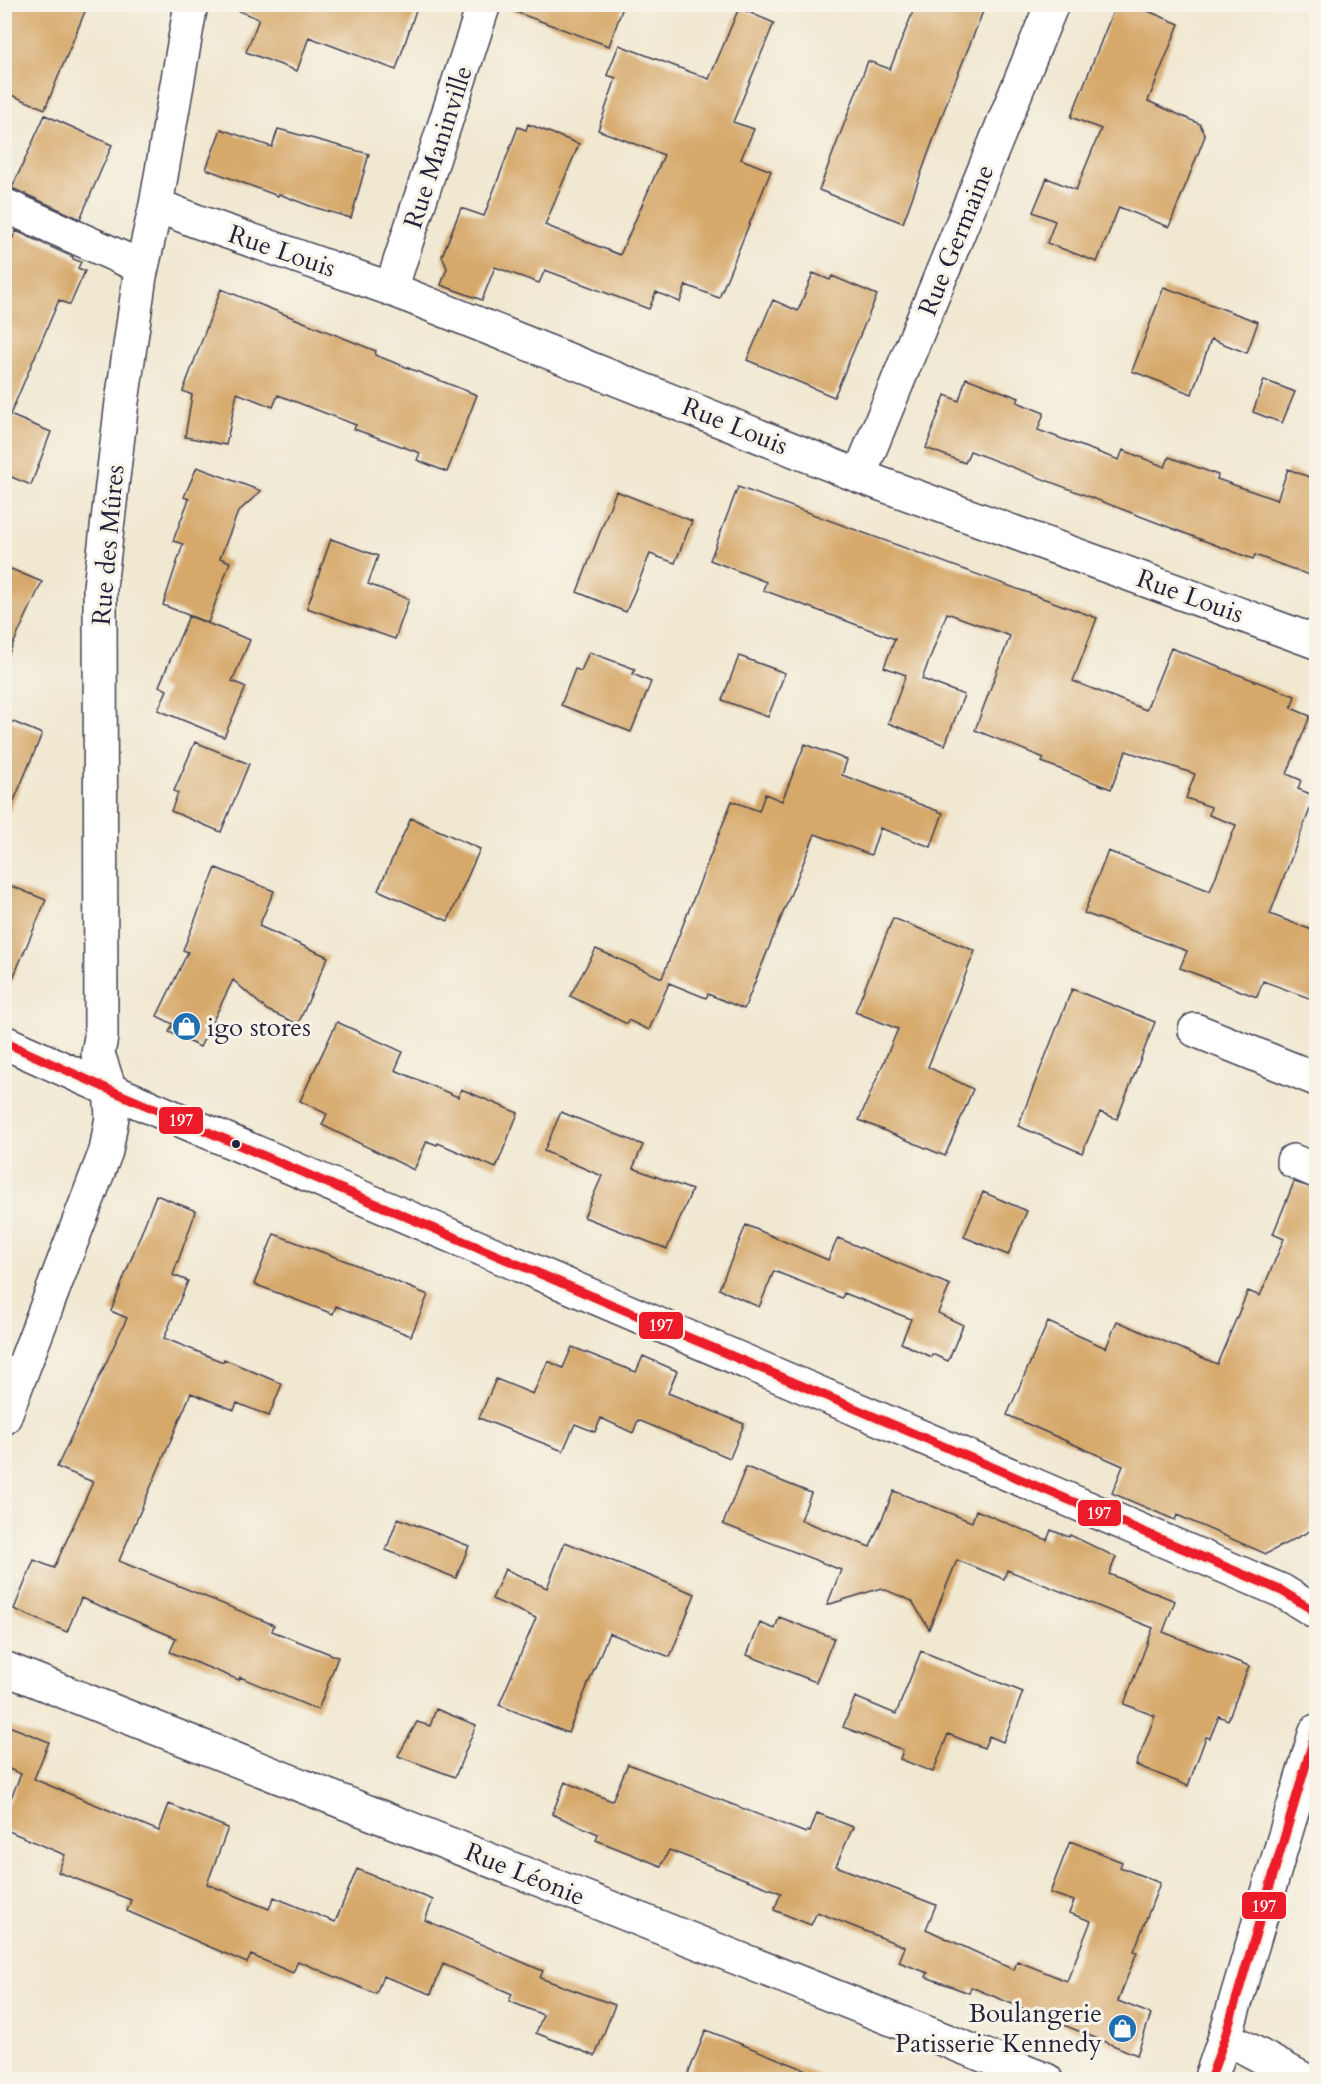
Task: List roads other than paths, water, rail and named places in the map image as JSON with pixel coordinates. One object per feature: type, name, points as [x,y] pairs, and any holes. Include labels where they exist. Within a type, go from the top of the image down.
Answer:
[{"type":"street","name":"Rue des Mûres","points":[[6,1410],[106,1151],[112,1117],[110,1090],[98,1054],[101,1037],[100,587],[122,402],[142,267],[156,205],[191,4]]},
{"type":"street","name":"Rue Maninville","points":[[391,289],[484,4]]},
{"type":"street","name":"Rue Germaine","points":[[859,476],[1052,4]]},
{"type":"street","points":[[4,205],[142,267]]},
{"type":"street","name":"Rue Louis","points":[[156,205],[391,289],[859,476],[1317,642]]},
{"type":"street","points":[[1195,1030],[1317,1079]]},
{"type":"street","points":[[4,1042],[110,1090],[1282,1591],[1317,1612]]},
{"type":"street","name":"Rue Léonie","points":[[4,1668],[1046,2079]]},
{"type":"street","points":[[1209,2079],[1225,2037],[1317,1731]]},
{"type":"street","points":[[1225,2037],[1305,2079]]},
{"type":"place","name":"igo stores","points":[[186,1027]]},
{"type":"place","name":"Boulangerie Patisserie Kennedy","points":[[1123,2028]]}]
